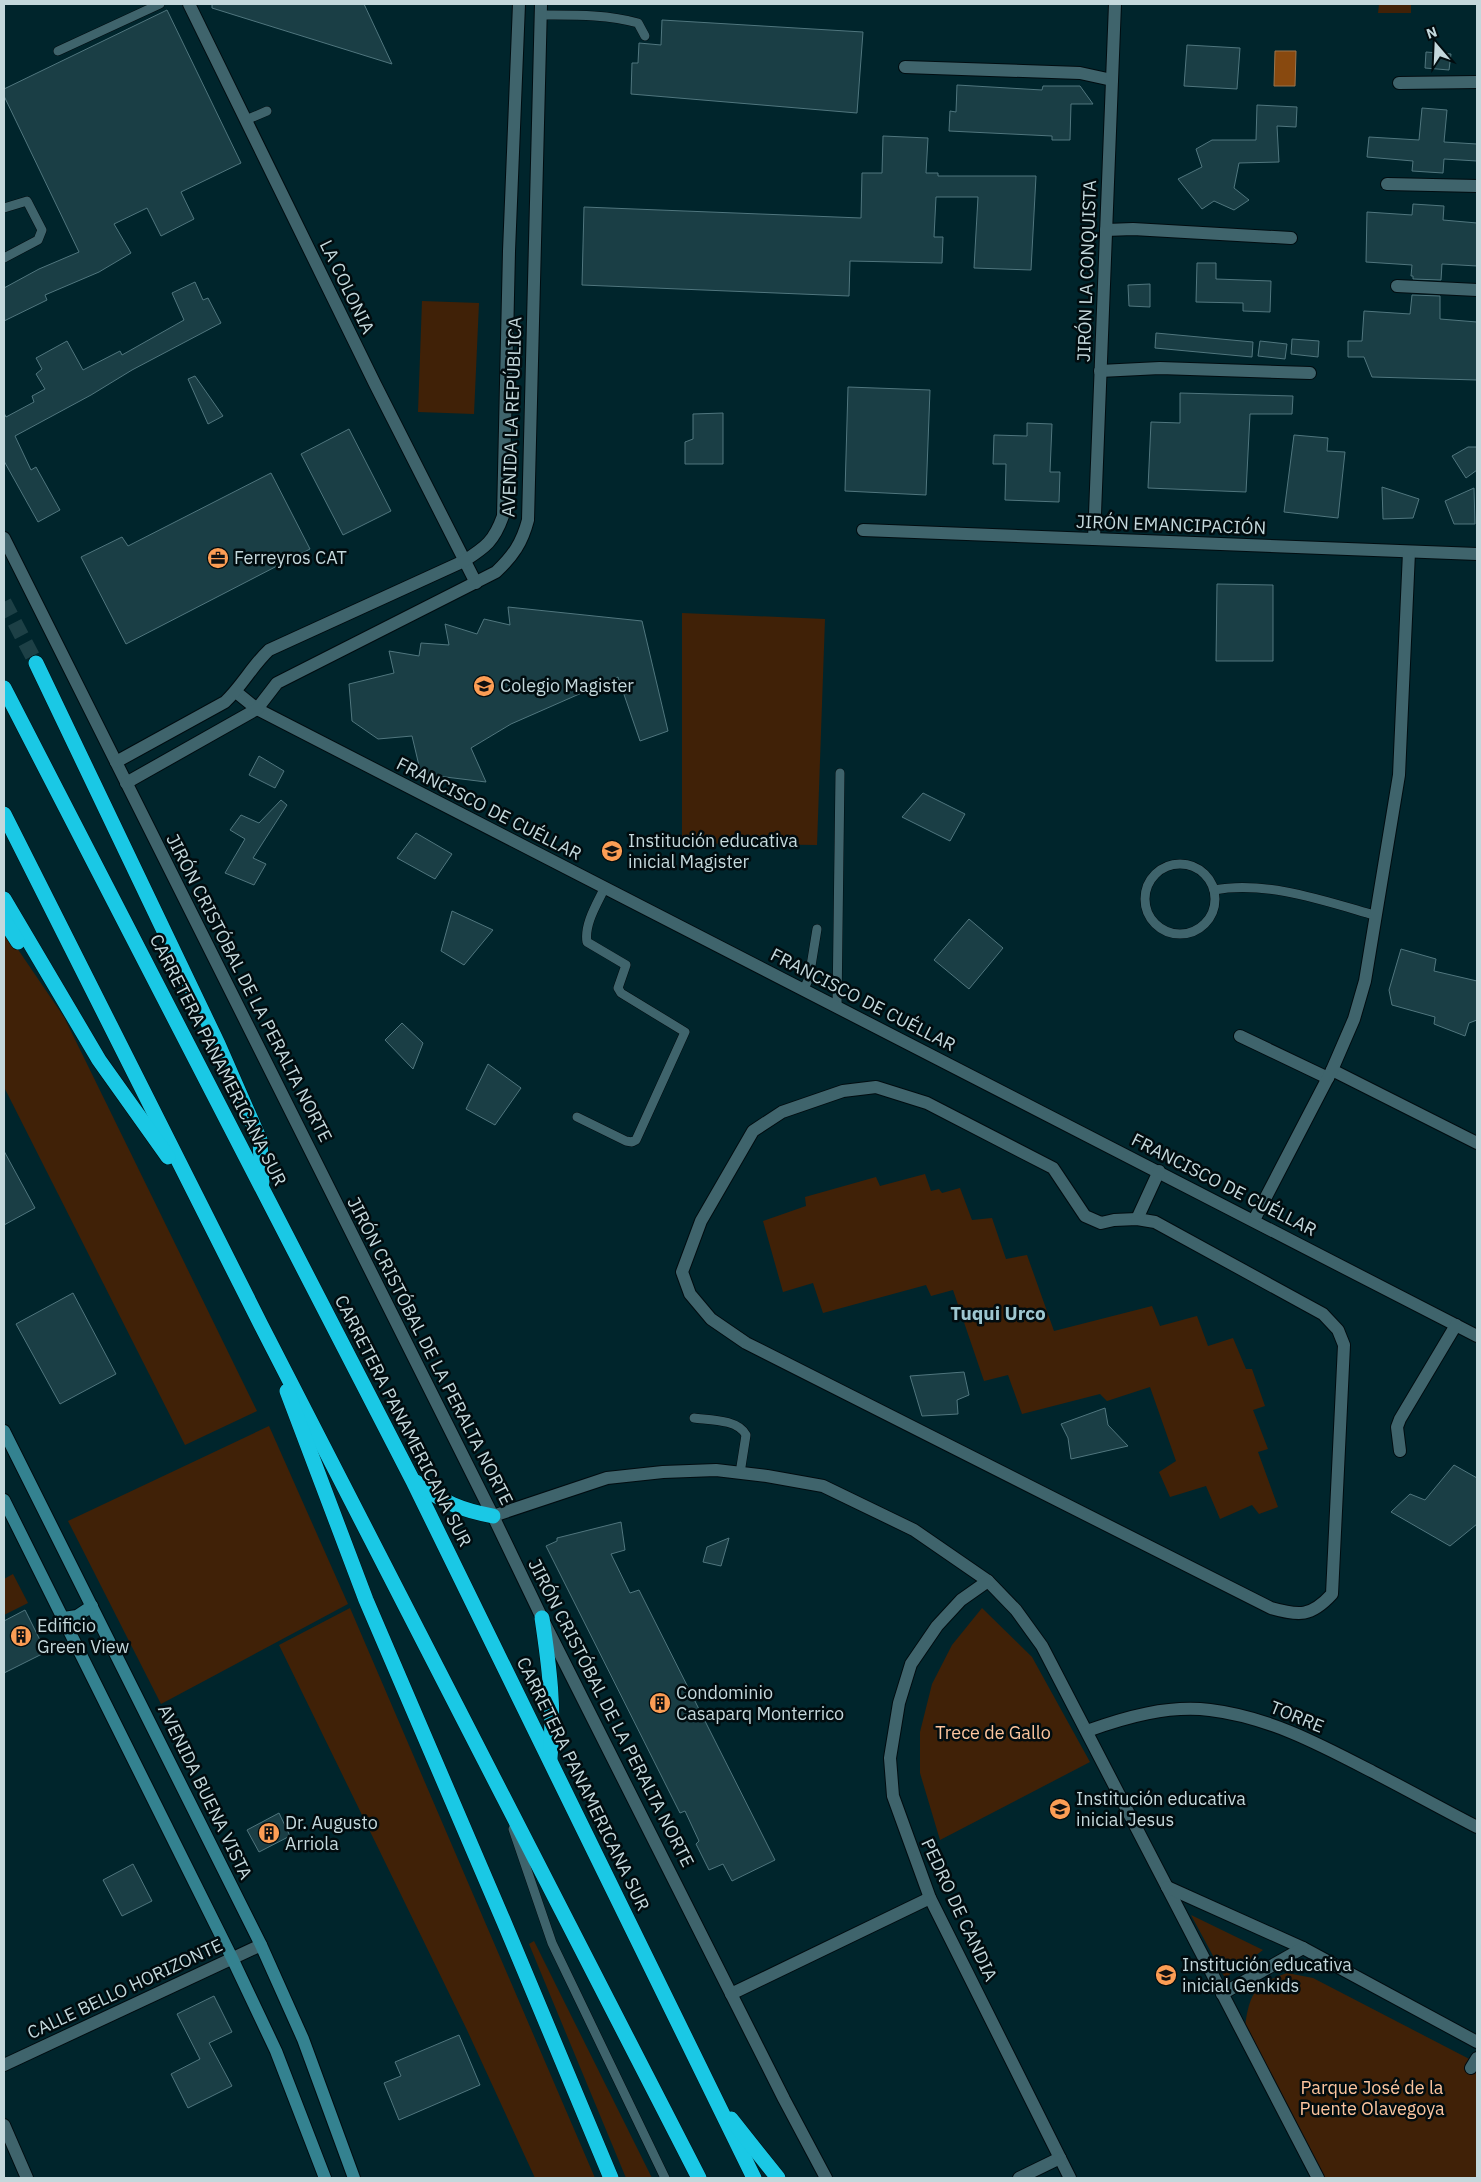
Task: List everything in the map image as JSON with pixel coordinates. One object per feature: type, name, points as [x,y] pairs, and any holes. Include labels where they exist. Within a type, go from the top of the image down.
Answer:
[{"type":"highway","points":[[36,663],[218,1044],[260,1140],[262,1186]]},
{"type":"highway","name":"CARRETERA PANAMERICANA SUR","points":[[4,688],[414,1481],[754,2178]]},
{"type":"highway","points":[[4,814],[261,1325],[497,1781],[699,2178]]},
{"type":"highway","points":[[4,899],[99,1060]]},
{"type":"highway","points":[[4,920],[99,1060],[197,1199]]},
{"type":"highway","points":[[261,1325],[366,1600],[504,1922],[610,2178]]},
{"type":"highway","points":[[414,1481],[446,1503],[466,1511],[493,1516]]},
{"type":"highway","points":[[542,1618],[549,1661],[554,1725],[550,1758]]},
{"type":"highway","points":[[713,2095],[778,2178]]},
{"type":"main road","name":"AVENIDA BUENA VISTA","points":[[4,1431],[261,1944],[303,2039],[354,2178]]},
{"type":"main road","points":[[4,1500],[232,1958],[276,2051],[325,2178]]},
{"type":"main road","points":[[64,1618],[77,1616],[92,1606]]},
{"type":"street","name":"LA COLONIA","points":[[189,4],[476,583]]},
{"type":"street","name":"AVENIDA LA REPÚBLICA","points":[[116,762],[225,702],[236,692],[248,672],[269,650],[464,561],[484,548],[496,535],[503,516],[509,251],[519,4]]},
{"type":"street","name":"JIRÓN LA CONQUISTA","points":[[1094,539],[1115,4]]},
{"type":"street","name":"AVENIDA LA REPÚBLICA","points":[[126,783],[257,709],[278,683],[476,583],[496,572],[513,557],[523,538],[528,520],[541,10]]},
{"type":"street","points":[[905,67],[1080,72],[1112,80]]},
{"type":"street","points":[[1399,83],[1477,82]]},
{"type":"street","points":[[1387,184],[1477,186]]},
{"type":"street","points":[[1106,230],[1134,229],[1291,238]]},
{"type":"street","points":[[1396,286],[1477,290]]},
{"type":"street","points":[[1100,372],[1160,368],[1310,374]]},
{"type":"street","name":"JIRÓN EMANCIPACIÓN","points":[[863,530],[1477,554]]},
{"type":"street","name":"JIRÓN CRISTÓBAL DE LA PERALTA NORTE","points":[[4,538],[493,1516],[542,1618],[731,1994],[826,2178]]},
{"type":"street","points":[[1254,1220],[1330,1074],[1360,1002],[1399,775],[1410,552]]},
{"type":"street","name":"FRANCISCO DE CUÉLLAR","points":[[236,692],[257,709],[1477,1336]]},
{"type":"street","points":[[1240,1036],[1330,1074],[1477,1143]]},
{"type":"street","points":[[876,1087],[927,1103],[1053,1168],[1085,1216],[1101,1223],[1114,1220],[1137,1219],[1156,1222],[1324,1314],[1338,1330],[1344,1345],[1332,1594],[1321,1606],[1296,1615],[1271,1608],[746,1343],[711,1319],[690,1294],[682,1272],[701,1222],[753,1131],[782,1112],[844,1092],[876,1087]]},
{"type":"street","points":[[1137,1219],[1159,1172]]},
{"type":"street","points":[[1400,1451],[1397,1427],[1400,1419],[1456,1325]]},
{"type":"street","points":[[493,1516],[607,1478],[663,1472],[716,1470],[740,1473],[823,1486],[914,1530],[988,1581],[1016,1610],[1042,1646],[1318,2178]]},
{"type":"street","name":"PEDRO DE CANDIA","points":[[988,1581],[961,1600],[937,1626],[911,1664],[899,1703],[890,1758],[893,1796],[930,1898],[1070,2178]]},
{"type":"street","name":"TORRE","points":[[1087,1731],[1132,1716],[1172,1710],[1209,1710],[1250,1717],[1327,1748],[1477,1827]]},
{"type":"street","points":[[1167,1886],[1303,1948],[1477,2042]]},
{"type":"street","points":[[731,1994],[930,1898]]},
{"type":"street","name":"CALLE BELLO HORIZONTE","points":[[4,2065],[261,1944]]},
{"type":"street","points":[[1222,1994],[1303,1948]]},
{"type":"street","points":[[4,2125],[27,2178]]},
{"type":"street","points":[[1019,2178],[1060,2158]]},
{"type":"lane","points":[[58,51],[160,4]]},
{"type":"lane","points":[[541,10],[638,23],[644,36]]},
{"type":"lane","points":[[246,120],[267,111]]},
{"type":"lane","points":[[4,208],[27,201],[42,230],[38,240],[4,258]]},
{"type":"lane","points":[[837,1007],[840,773]]},
{"type":"lane","points":[[1181,864],[1196,868],[1204,873],[1214,890],[1214,910],[1209,919],[1194,932],[1174,934],[1164,931],[1150,917],[1146,908],[1146,888],[1154,875],[1166,867],[1181,864]]},
{"type":"lane","points":[[576,1117],[626,1141],[632,1142],[636,1140],[685,1032],[621,993],[618,988],[626,965],[587,942],[586,934],[605,887]]},
{"type":"lane","points":[[1214,890],[1229,887],[1259,888],[1331,902],[1374,915]]},
{"type":"lane","points":[[804,989],[808,978],[817,929]]},
{"type":"lane","points":[[694,1418],[734,1424],[743,1430],[746,1435],[740,1473]]},
{"type":"lane","points":[[497,1781],[552,1943],[665,2178]]},
{"type":"green space","points":[[1379,4],[1411,4],[1411,13],[1378,13]]},
{"type":"green space","points":[[422,301],[479,303],[474,414],[418,412]]},
{"type":"green space","points":[[682,613],[825,619],[817,845],[682,843]]},
{"type":"green space","points":[[4,929],[64,1017],[257,1411],[185,1445],[4,1087]]},
{"type":"green space","points":[[925,1174],[931,1191],[939,1189],[942,1193],[960,1188],[972,1220],[992,1218],[1006,1259],[1027,1255],[1054,1331],[1152,1306],[1160,1326],[1197,1316],[1208,1346],[1233,1338],[1246,1369],[1252,1369],[1265,1406],[1253,1410],[1268,1449],[1258,1452],[1278,1507],[1259,1514],[1252,1505],[1220,1519],[1206,1486],[1170,1497],[1159,1472],[1176,1461],[1150,1387],[1107,1401],[1100,1394],[1022,1414],[1008,1375],[984,1381],[953,1290],[931,1296],[926,1285],[823,1313],[813,1283],[783,1292],[763,1221],[806,1206],[805,1197],[876,1177],[880,1186]]},
{"type":"green space","points":[[269,1426],[348,1604],[161,1704],[68,1521]]},
{"type":"green space","points":[[13,1574],[28,1603],[4,1615],[4,1579]]},
{"type":"green space","points":[[350,1608],[595,2178],[535,2178],[467,2030],[279,1645]]},
{"type":"green space","name":"Trece de Gallo","points":[[982,1608],[1032,1657],[1090,1762],[940,1840],[920,1773],[920,1732],[932,1684],[952,1645]]},
{"type":"green space","points":[[1191,1915],[1263,1950],[1225,1978]]},
{"type":"green space","points":[[534,1941],[652,2178],[626,2178],[529,1944]]},
{"type":"green space","name":"Parque José de la Puente Olavegoya","points":[[1287,1973],[1313,1978],[1477,2063],[1477,2178],[1323,2178],[1245,2027],[1249,2006],[1256,1992],[1268,1981]]},
{"type":"shaded area","points":[[1275,51],[1296,51],[1295,86],[1274,86]]},
{"type":"building","points":[[212,4],[364,4],[392,64],[212,8]]},
{"type":"building","points":[[167,10],[241,163],[181,192],[194,219],[161,236],[147,208],[114,224],[131,253],[99,272],[45,295],[47,300],[4,321],[4,288],[39,269],[79,252],[4,96],[4,89]]},
{"type":"building","points":[[662,20],[863,32],[857,113],[631,94],[632,63],[638,63],[639,43],[661,45]]},
{"type":"building","points":[[1187,45],[1240,48],[1237,89],[1184,86]]},
{"type":"building","points":[[1426,52],[1451,54],[1449,70],[1425,68]]},
{"type":"building","points":[[957,85],[1042,90],[1043,86],[1080,86],[1093,104],[1071,104],[1070,140],[1052,140],[1052,136],[949,131],[950,111],[956,112]]},
{"type":"building","points":[[1257,105],[1297,107],[1296,127],[1277,126],[1279,162],[1239,163],[1234,188],[1249,200],[1234,210],[1214,201],[1202,209],[1178,179],[1202,167],[1196,149],[1212,140],[1256,140]]},
{"type":"building","points":[[1422,108],[1447,110],[1444,142],[1477,144],[1477,161],[1444,159],[1443,173],[1412,171],[1413,161],[1367,157],[1369,137],[1419,140]]},
{"type":"building","points":[[883,136],[928,138],[926,173],[938,173],[938,176],[1036,176],[1031,270],[974,268],[978,197],[936,197],[934,237],[943,237],[942,263],[850,261],[849,296],[582,285],[584,207],[861,218],[862,173],[882,173]]},
{"type":"building","points":[[1413,204],[1444,206],[1443,220],[1477,223],[1477,266],[1442,264],[1441,280],[1413,279],[1413,276],[1411,276],[1412,265],[1366,262],[1367,212],[1412,215]]},
{"type":"building","points":[[1197,263],[1216,263],[1216,279],[1271,281],[1270,312],[1243,311],[1243,303],[1196,302]]},
{"type":"building","points":[[195,282],[203,300],[208,298],[221,323],[132,370],[91,395],[15,436],[31,470],[36,467],[60,510],[38,522],[4,461],[4,413],[6,417],[34,402],[32,396],[45,389],[36,374],[42,369],[36,358],[67,341],[83,370],[120,351],[122,355],[184,320],[172,293]]},
{"type":"building","points":[[1150,284],[1150,307],[1129,306],[1128,285]]},
{"type":"building","points":[[1412,295],[1440,296],[1440,319],[1477,322],[1477,380],[1372,377],[1364,357],[1348,357],[1348,341],[1362,341],[1364,311],[1410,314]]},
{"type":"building","points":[[1156,333],[1253,342],[1252,357],[1155,348]]},
{"type":"building","points":[[1292,339],[1319,341],[1318,357],[1291,354]]},
{"type":"building","points":[[1260,341],[1287,344],[1285,359],[1258,356]]},
{"type":"building","points":[[195,376],[223,416],[208,424],[188,379]]},
{"type":"building","points":[[848,387],[930,390],[926,495],[845,491]]},
{"type":"building","points":[[1180,393],[1293,396],[1292,414],[1250,414],[1246,492],[1148,488],[1151,422],[1180,423]]},
{"type":"building","points":[[723,413],[723,464],[685,464],[685,442],[693,439],[693,414]]},
{"type":"building","points":[[1027,423],[1052,424],[1050,472],[1060,472],[1059,502],[1005,500],[1006,464],[993,464],[994,435],[1027,436]]},
{"type":"building","points":[[349,429],[391,511],[343,535],[301,454]]},
{"type":"building","points":[[1294,435],[1328,438],[1327,451],[1345,452],[1338,518],[1284,512]]},
{"type":"building","points":[[1468,447],[1477,447],[1477,470],[1466,478],[1452,456]]},
{"type":"building","points":[[271,473],[310,549],[126,644],[81,557],[122,537],[128,546]]},
{"type":"building","points":[[1382,487],[1419,499],[1413,518],[1383,519]]},
{"type":"building","points":[[1474,488],[1475,524],[1454,524],[1445,501]]},
{"type":"building","points":[[1217,584],[1273,585],[1273,661],[1216,661]]},
{"type":"building","points":[[508,607],[642,621],[668,731],[640,741],[618,677],[511,724],[471,748],[486,782],[421,774],[412,736],[378,739],[352,721],[349,684],[394,673],[389,651],[419,656],[421,643],[449,645],[445,624],[477,634],[484,619],[510,625]]},
{"type":"building","points":[[259,756],[284,771],[275,788],[249,775]]},
{"type":"building","points":[[923,793],[965,814],[950,841],[902,817]]},
{"type":"building","points":[[281,800],[287,805],[253,858],[266,864],[254,885],[225,873],[245,839],[230,830],[241,815],[259,823]]},
{"type":"building","points":[[416,833],[452,854],[435,879],[397,858]]},
{"type":"building","points":[[452,911],[493,930],[464,965],[441,951]]},
{"type":"building","points":[[969,919],[1003,948],[969,989],[934,960]]},
{"type":"building","points":[[1401,949],[1436,959],[1434,971],[1477,981],[1477,1020],[1469,1023],[1465,1036],[1434,1024],[1435,1017],[1392,1005],[1389,990]]},
{"type":"building","points":[[402,1023],[423,1043],[413,1069],[385,1040]]},
{"type":"building","points":[[488,1064],[521,1088],[495,1125],[466,1109]]},
{"type":"building","points":[[4,1151],[35,1208],[4,1225]]},
{"type":"building","points":[[73,1293],[116,1374],[60,1404],[16,1324]]},
{"type":"building","points":[[964,1372],[969,1395],[957,1400],[958,1414],[922,1416],[910,1376]]},
{"type":"building","points":[[1105,1408],[1108,1425],[1128,1446],[1071,1459],[1068,1438],[1061,1424]]},
{"type":"building","points":[[1454,1465],[1477,1478],[1477,1524],[1450,1546],[1391,1512],[1410,1494],[1425,1500]]},
{"type":"building","name":"Condominio Casaparq Monterrico","points":[[621,1522],[625,1550],[611,1554],[630,1593],[639,1590],[775,1860],[732,1881],[723,1864],[709,1870],[696,1844],[699,1841],[685,1811],[680,1813],[546,1546],[557,1541],[557,1538]]},
{"type":"building","points":[[729,1538],[721,1566],[703,1562],[707,1547]]},
{"type":"building","name":"Edificio Green View","points":[[25,1610],[46,1652],[4,1673],[4,1621]]},
{"type":"building","name":"Dr. Augusto Arriola","points":[[279,1813],[290,1836],[259,1852],[247,1830]]},
{"type":"building","points":[[133,1864],[152,1901],[122,1916],[103,1880]]},
{"type":"building","points":[[214,1996],[232,2032],[209,2043],[232,2086],[188,2108],[171,2074],[200,2059],[177,2014]]},
{"type":"building","points":[[459,2035],[480,2085],[399,2120],[384,2083],[401,2076],[395,2062]]},
{"type":"tunnel","points":[[4,602],[36,663]]},
{"type":"place","name":"Ferreyros CAT","points":[[218,558]]},
{"type":"place","name":"Colegio Magister","points":[[484,686]]},
{"type":"place","name":"Institución educativa inicial Magister","points":[[612,851]]},
{"type":"place","name":"Edificio Green View","points":[[21,1636]]},
{"type":"place","name":"Condominio Casaparq Monterrico","points":[[660,1703]]},
{"type":"place","name":"Institución educativa inicial Jesus","points":[[1060,1809]]},
{"type":"place","name":"Dr. Augusto Arriola","points":[[269,1833]]},
{"type":"place","name":"Institución educativa inicial Genkids","points":[[1166,1975]]},
{"type":"district","name":"Tuqui Urco","points":[[998,1313]]}]
